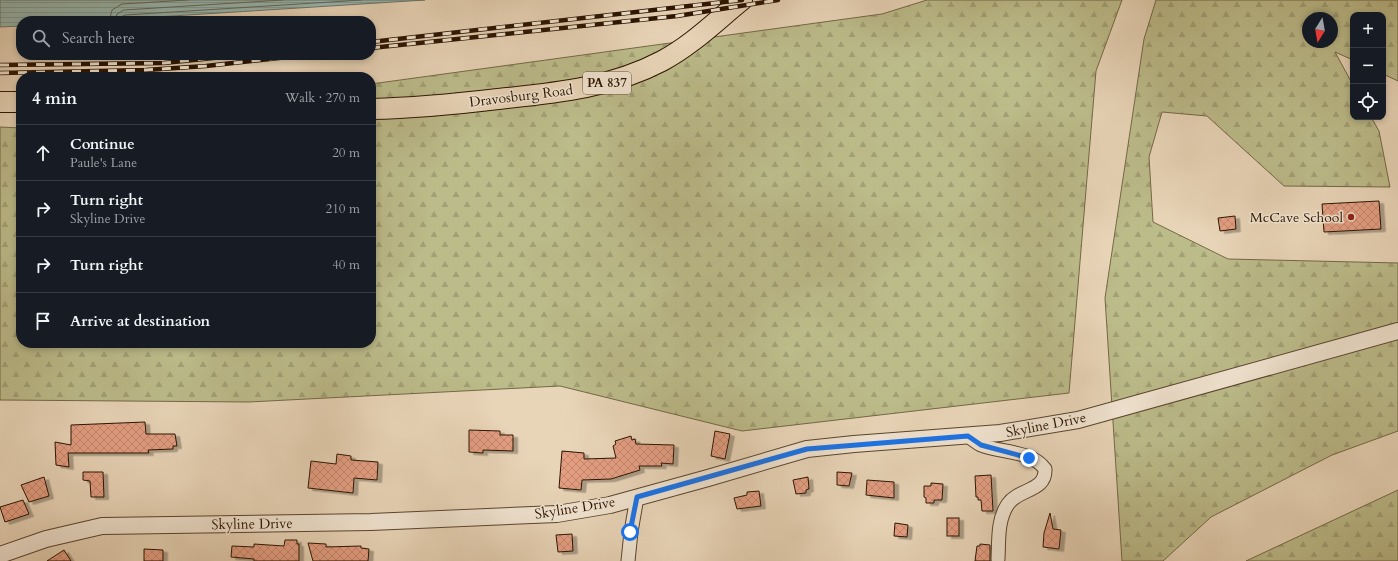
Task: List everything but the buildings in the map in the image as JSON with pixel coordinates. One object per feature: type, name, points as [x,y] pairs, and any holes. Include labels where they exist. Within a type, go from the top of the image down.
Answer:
[{"type":"main road","name":"Dravosburg Road","points":[[376,109],[449,104],[545,94],[584,88],[619,80],[663,60],[686,46],[742,0]]},
{"type":"main road","points":[[0,102],[16,102]]},
{"type":"street","name":"Skyline Drive","points":[[0,555],[46,539],[102,526],[371,522],[557,514],[610,504],[637,497],[807,449],[1000,434],[1078,420],[1398,331]]},
{"type":"street","points":[[968,436],[981,445],[1029,458],[1041,464],[1045,469],[1044,479],[1040,485],[1014,496],[1007,505],[1000,521],[998,559]]},
{"type":"street","points":[[628,561],[630,532],[637,497]]},
{"type":"green space","points":[[927,0],[1122,0],[1096,71],[1069,393],[742,431],[560,386],[249,402],[0,400],[0,127],[16,128],[16,348],[376,348],[376,83],[882,14]]},
{"type":"green space","points":[[1156,0],[1398,0],[1398,81],[1386,75],[1386,12],[1350,12],[1350,59],[1335,52],[1350,80],[1350,120],[1373,120],[1379,131],[1390,187],[1284,186],[1207,116],[1162,112],[1149,157],[1153,222],[1228,259],[1398,263],[1398,431],[1332,455],[1211,517],[1163,561],[1122,561],[1105,298],[1144,39]]},
{"type":"green space","points":[[1398,490],[1398,561],[1246,561]]},
{"type":"water","points":[[0,0],[425,0],[172,16],[16,16],[16,26],[0,27]]},
{"type":"railway","points":[[376,41],[742,0]]},
{"type":"railway","points":[[376,47],[677,16],[778,0]]},
{"type":"railway","points":[[0,65],[164,63],[193,60]]},
{"type":"railway","points":[[49,72],[146,70],[206,66],[261,60]]},
{"type":"railway","points":[[0,73],[16,73]]},
{"type":"place","name":"McCave School","points":[[1351,217]]},
{"type":"route","points":[[630,532],[637,497],[807,449],[854,444],[968,436],[981,445],[1001,449],[1029,458]]}]
